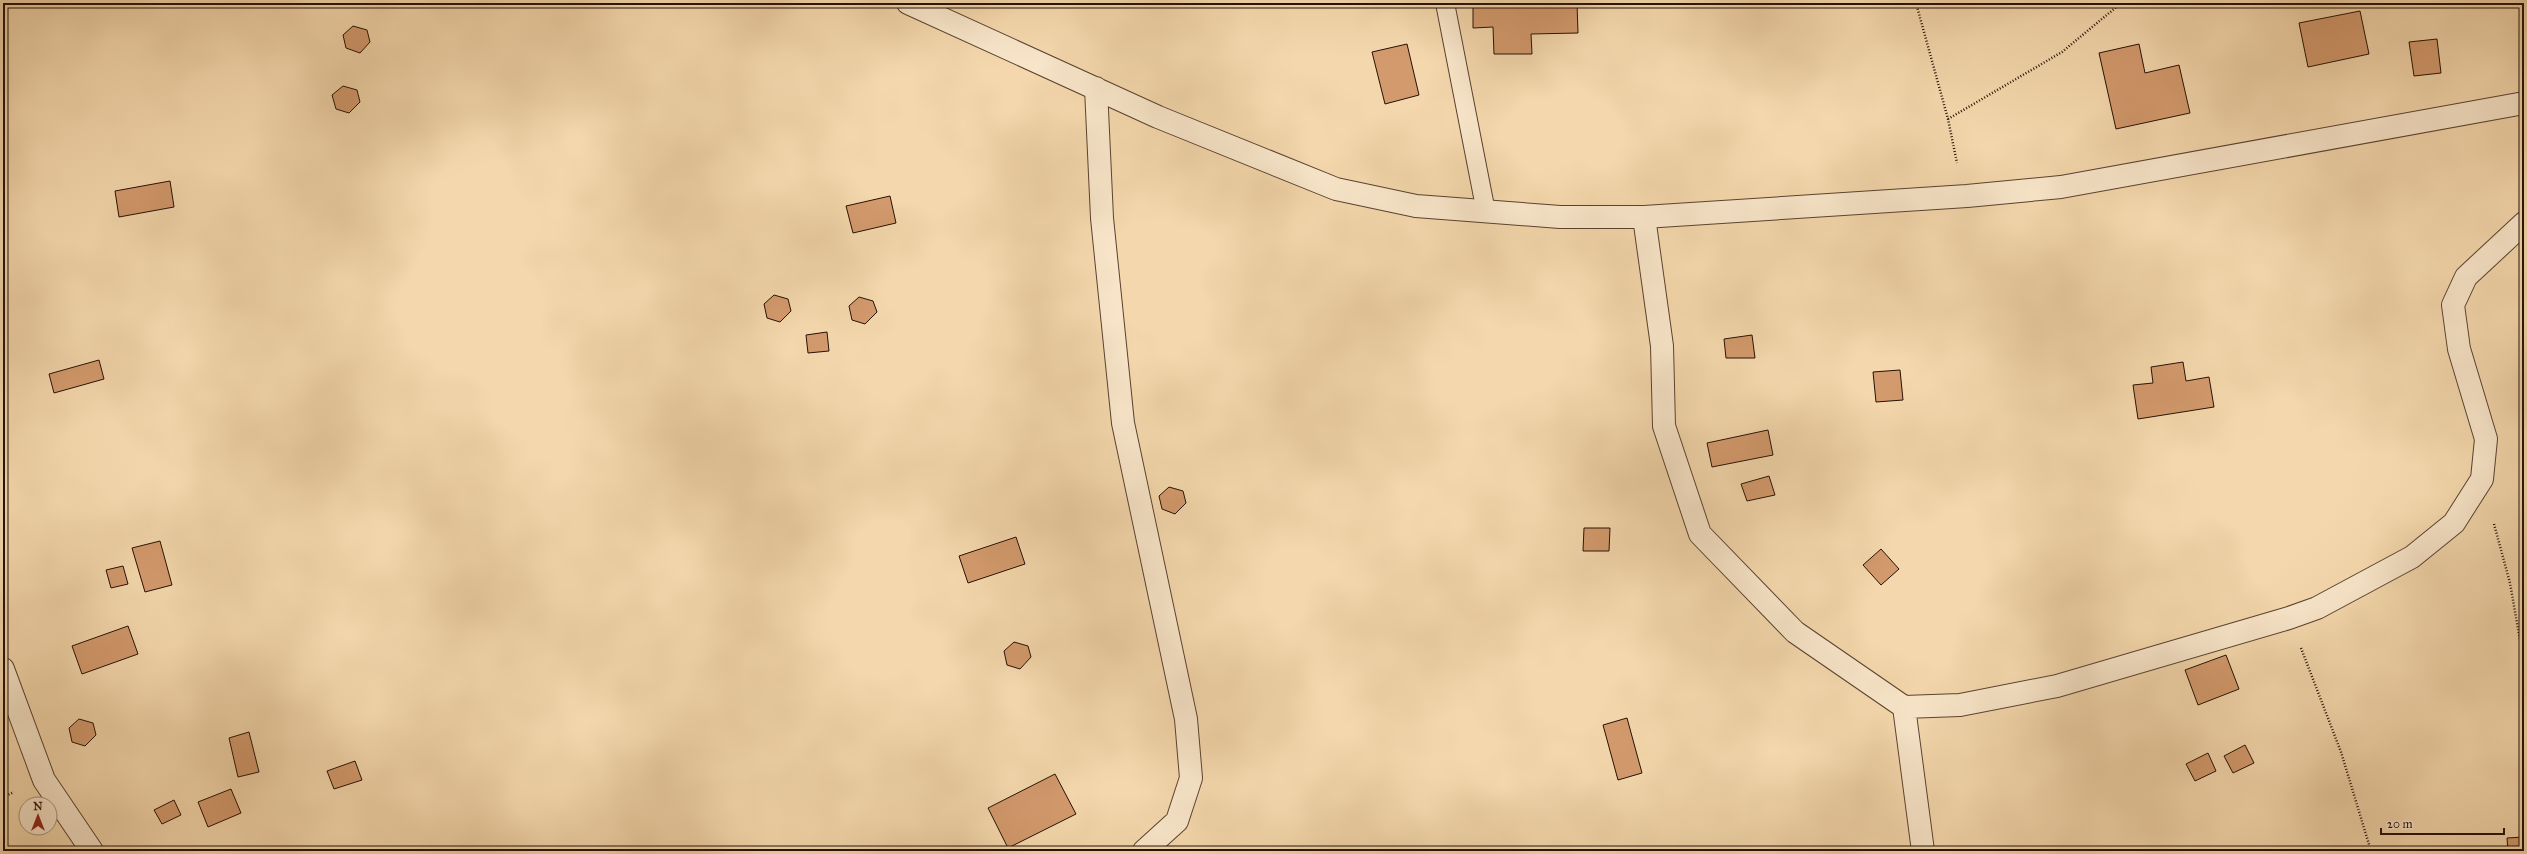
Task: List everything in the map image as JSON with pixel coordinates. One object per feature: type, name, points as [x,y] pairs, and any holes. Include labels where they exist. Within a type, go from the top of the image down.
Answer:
[{"type":"street","points":[[908,3],[1158,117],[1336,189],[1416,206],[1560,217],[1644,217],[1967,196],[2061,187],[2524,103]]},
{"type":"street","points":[[1096,88],[1102,218],[1123,423],[1186,719],[1191,778],[1177,821],[1144,851]]},
{"type":"street","points":[[1644,217],[1662,346],[1664,426],[1700,534],[1795,632],[1904,707],[1960,705],[2057,686],[2289,618],[2317,608],[2412,557],[2454,523],[2482,479],[2486,439],[2459,349],[2454,305],[2466,277],[2524,223]]},
{"type":"street","points":[[3,669],[44,780],[92,851]]},
{"type":"street","points":[[1904,707],[1923,851]]},
{"type":"lane","points":[[1445,3],[1486,212]]},
{"type":"path","points":[[1916,3],[1948,119],[1960,174],[1967,196]]},
{"type":"path","points":[[1948,119],[2062,52],[2120,4]]},
{"type":"path","points":[[2482,479],[2510,583],[2524,663]]},
{"type":"path","points":[[2289,618],[2341,752],[2372,851]]},
{"type":"building","points":[[1473,3],[1577,3],[1578,33],[1531,34],[1532,54],[1494,54],[1493,27],[1473,28]]},
{"type":"building","points":[[2360,11],[2369,54],[2308,67],[2299,23]]},
{"type":"building","points":[[353,26],[367,30],[370,42],[360,53],[346,48],[343,35]]},
{"type":"building","points":[[2437,39],[2441,73],[2414,76],[2409,42]]},
{"type":"building","points":[[1407,44],[1419,95],[1385,104],[1372,52]]},
{"type":"building","points":[[2139,44],[2145,73],[2179,65],[2190,113],[2116,129],[2099,53]]},
{"type":"building","points":[[343,86],[357,90],[360,102],[349,113],[336,109],[332,95]]},
{"type":"building","points":[[170,181],[174,207],[119,217],[115,191]]},
{"type":"building","points":[[890,196],[896,223],[853,233],[846,206]]},
{"type":"building","points":[[774,295],[788,299],[791,311],[780,322],[767,318],[764,304]]},
{"type":"building","points":[[859,297],[873,301],[877,312],[865,324],[852,320],[849,306]]},
{"type":"building","points":[[827,332],[829,351],[808,353],[806,335]]},
{"type":"building","points":[[1752,335],[1755,358],[1726,358],[1724,339]]},
{"type":"building","points":[[99,360],[104,379],[54,393],[49,374]]},
{"type":"building","points":[[2183,362],[2186,381],[2209,377],[2214,407],[2138,419],[2133,385],[2153,383],[2151,367]]},
{"type":"building","points":[[1900,370],[1903,400],[1876,402],[1873,372]]},
{"type":"building","points":[[1768,430],[1773,455],[1712,467],[1707,443]]},
{"type":"building","points":[[1769,476],[1775,495],[1747,501],[1741,484]]},
{"type":"building","points":[[1169,487],[1183,491],[1186,503],[1175,514],[1162,509],[1159,496]]},
{"type":"building","points":[[1584,528],[1610,528],[1609,551],[1583,551]]},
{"type":"building","points":[[1016,537],[1025,564],[968,583],[959,556]]},
{"type":"building","points":[[160,541],[172,585],[145,592],[132,548]]},
{"type":"building","points":[[1881,549],[1899,569],[1881,585],[1863,565]]},
{"type":"building","points":[[123,566],[128,584],[111,588],[106,570]]},
{"type":"building","points":[[128,626],[138,654],[82,674],[72,646]]},
{"type":"building","points":[[1014,642],[1028,646],[1031,657],[1020,669],[1007,665],[1004,651]]},
{"type":"building","points":[[2226,655],[2239,689],[2198,705],[2185,670]]},
{"type":"building","points":[[1627,718],[1642,773],[1618,780],[1603,725]]},
{"type":"building","points":[[79,719],[93,723],[96,735],[85,746],[72,742],[69,728]]},
{"type":"building","points":[[249,732],[259,772],[238,777],[229,738]]},
{"type":"building","points":[[2245,745],[2254,763],[2233,773],[2224,756]]},
{"type":"building","points":[[2208,753],[2216,771],[2195,781],[2186,764]]},
{"type":"building","points":[[355,761],[362,780],[334,789],[327,771]]},
{"type":"building","points":[[1055,774],[1076,814],[1008,848],[988,808]]},
{"type":"building","points":[[231,789],[241,813],[208,827],[198,802]]},
{"type":"building","points":[[174,800],[181,815],[162,824],[154,810]]},
{"type":"building","points":[[2524,837],[2524,851],[2508,851],[2507,838]]}]
